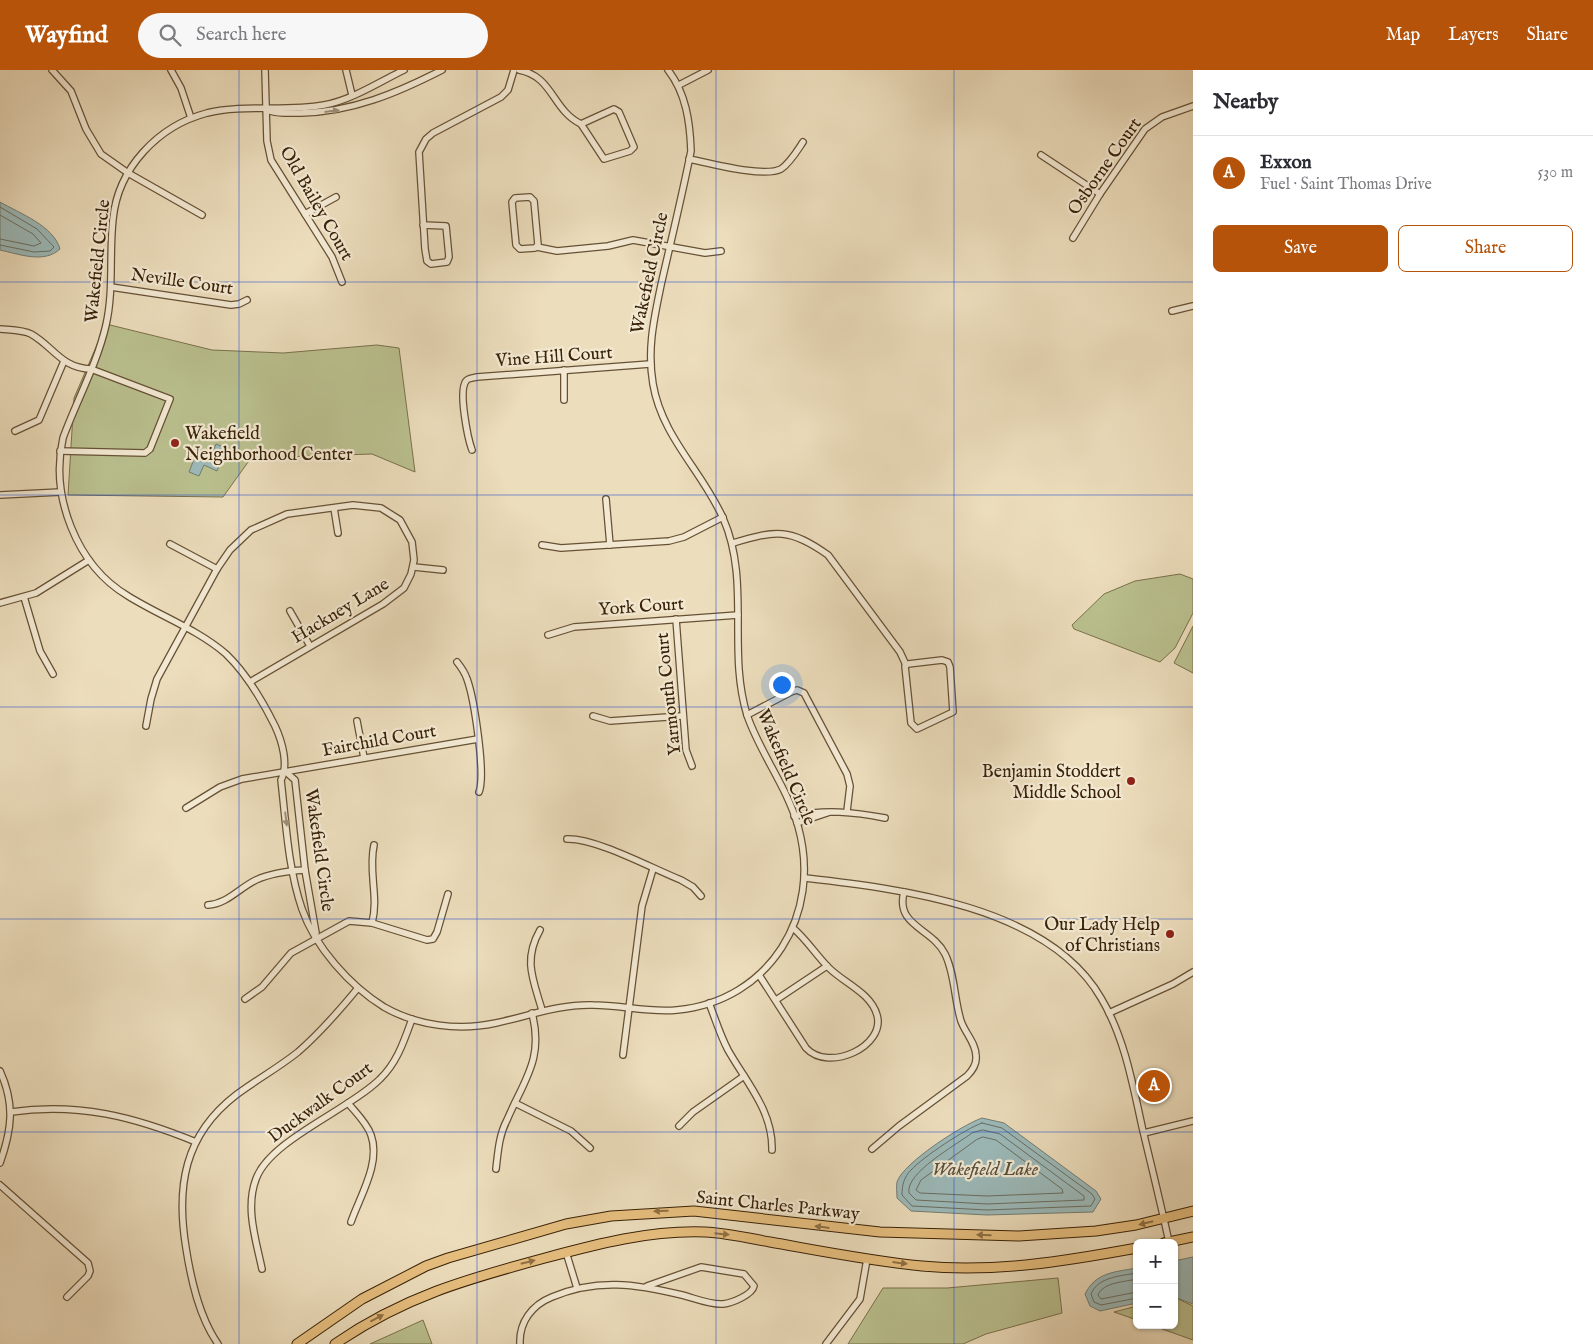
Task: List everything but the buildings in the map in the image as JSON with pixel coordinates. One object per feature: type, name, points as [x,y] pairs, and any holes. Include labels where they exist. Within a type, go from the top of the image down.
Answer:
[{"type":"main road","name":"Saint Charles Parkway","points":[[297,1344],[362,1299],[426,1266],[547,1230],[611,1216],[694,1210],[880,1232],[1019,1236],[1096,1232],[1164,1219],[1193,1211]]},
{"type":"main road","name":"Saint Charles Parkway","points":[[335,1344],[399,1306],[449,1285],[566,1252],[660,1233],[701,1232],[740,1236],[867,1259],[922,1266],[993,1268],[1048,1263],[1133,1249]]},
{"type":"main road","points":[[1178,1240],[1193,1238]]},
{"type":"street","points":[[52,70],[71,91],[86,129],[97,148],[107,159],[202,215]]},
{"type":"street","points":[[171,70],[181,88],[191,118]]},
{"type":"street","name":"Old Bailey Court","points":[[265,70],[267,141],[271,160],[334,260],[342,282]]},
{"type":"street","points":[[346,70],[352,95]]},
{"type":"street","name":"Wakefield Circle","points":[[317,937],[305,870],[295,780],[286,772],[280,736],[250,682],[226,654],[187,627],[118,589],[89,560],[70,524],[61,492],[60,451],[106,324],[111,287],[113,218],[121,188],[138,157],[154,140],[191,118],[226,110],[324,105],[352,95],[404,70]]},
{"type":"street","name":"Wakefield Circle","points":[[266,109],[296,113],[346,109],[400,90],[442,70]]},
{"type":"street","points":[[423,225],[446,226],[449,257],[447,262],[431,264],[426,261],[423,225],[418,157],[421,146],[432,133],[501,98],[512,80],[514,70]]},
{"type":"street","points":[[519,70],[533,73],[540,78],[565,113],[581,124],[604,160],[633,149],[633,143],[618,109],[611,110],[581,124]]},
{"type":"street","name":"Wakefield Circle","points":[[286,772],[281,780],[292,871],[302,910],[335,965],[358,988],[390,1010],[412,1019],[440,1025],[472,1026],[497,1023],[542,1010],[588,1004],[675,1011],[709,1003],[732,994],[759,975],[778,954],[794,928],[806,878],[797,823],[748,715],[740,673],[738,574],[733,544],[723,517],[664,422],[655,393],[650,364],[650,333],[689,159],[689,126],[679,85],[668,70]]},
{"type":"street","points":[[679,85],[708,70]]},
{"type":"street","name":"Osborne Court","points":[[1073,238],[1100,194],[1145,129],[1162,117],[1193,106]]},
{"type":"street","points":[[689,159],[750,170],[776,171],[785,166],[804,142]]},
{"type":"street","points":[[1041,155],[1100,194]]},
{"type":"street","points":[[305,214],[336,197]]},
{"type":"street","points":[[537,246],[534,200],[530,197],[514,199],[512,204],[516,246],[520,249],[537,246],[557,250],[601,247],[634,240],[705,253],[721,251]]},
{"type":"street","name":"Neville Court","points":[[111,287],[231,304],[239,304],[247,300]]},
{"type":"street","points":[[1172,311],[1193,306]]},
{"type":"street","points":[[0,329],[31,334],[64,362],[82,369],[91,369],[170,399],[150,449],[145,453],[60,451]]},
{"type":"street","points":[[15,431],[38,420],[64,362]]},
{"type":"street","name":"Vine Hill Court","points":[[472,450],[467,434],[464,385],[468,379],[650,364]]},
{"type":"street","points":[[564,370],[564,400]]},
{"type":"street","points":[[0,496],[61,492]]},
{"type":"street","points":[[606,499],[610,545]]},
{"type":"street","points":[[146,726],[157,679],[217,569],[239,541],[258,525],[287,514],[366,505],[381,508],[395,516],[404,526],[412,542],[414,567],[443,570]]},
{"type":"street","points":[[334,508],[338,534]]},
{"type":"street","points":[[542,544],[561,548],[678,539],[723,517]]},
{"type":"street","points":[[733,544],[777,532],[804,540],[828,556],[896,648],[906,665],[913,726],[920,729],[950,715],[954,706],[948,662],[942,660],[906,665]]},
{"type":"street","points":[[170,544],[217,569]]},
{"type":"street","points":[[0,603],[24,597],[46,588],[89,560]]},
{"type":"street","name":"Hackney Lane","points":[[250,682],[391,599],[404,588],[414,567]]},
{"type":"street","points":[[24,597],[40,651],[54,674]]},
{"type":"street","points":[[290,611],[310,646]]},
{"type":"street","name":"York Court","points":[[548,636],[574,627],[738,615]]},
{"type":"street","name":"Yarmouth Court","points":[[676,619],[682,716],[686,750],[692,766]]},
{"type":"street","points":[[458,662],[468,682],[483,769],[482,785],[478,792]]},
{"type":"street","points":[[748,715],[791,692],[797,690],[804,693],[847,774],[850,786],[846,811]]},
{"type":"street","points":[[593,716],[610,721],[682,716]]},
{"type":"street","points":[[357,721],[364,758]]},
{"type":"street","name":"Fairchild Court","points":[[186,808],[230,783],[478,739]]},
{"type":"street","points":[[794,816],[815,811],[827,813]]},
{"type":"street","points":[[797,823],[827,813],[846,811],[885,818]]},
{"type":"street","points":[[567,839],[578,839],[593,843],[688,883],[701,896]]},
{"type":"street","points":[[372,923],[376,905],[371,862],[374,845]]},
{"type":"street","points":[[623,1055],[642,906],[653,869]]},
{"type":"street","points":[[208,905],[224,901],[254,881],[292,871],[305,870]]},
{"type":"street","points":[[806,878],[904,892],[940,900],[1011,924],[1041,940],[1079,970],[1101,997],[1120,1039],[1144,1133],[1164,1219],[1167,1239]]},
{"type":"street","points":[[872,1149],[899,1126],[967,1076],[976,1063],[976,1052],[962,1023],[946,957],[940,947],[904,914],[901,903],[904,892]]},
{"type":"street","points":[[245,999],[262,987],[291,953],[349,921],[372,923],[427,940],[433,939],[437,932],[448,894]]},
{"type":"street","points":[[759,975],[806,1048],[814,1054],[825,1058],[838,1058],[864,1045],[877,1028],[878,1018],[875,1008],[866,998],[827,966],[794,928]]},
{"type":"street","points":[[540,930],[530,950],[530,964],[542,1010]]},
{"type":"street","points":[[776,1000],[827,966]]},
{"type":"street","points":[[1109,1013],[1173,984],[1193,972]]},
{"type":"street","points":[[218,1344],[208,1327],[198,1298],[188,1259],[181,1216],[183,1176],[196,1142],[225,1104],[298,1051],[323,1029],[358,988]]},
{"type":"street","points":[[709,1003],[724,1042],[755,1092],[767,1120],[772,1138],[772,1150]]},
{"type":"street","points":[[496,1169],[501,1133],[532,1069],[536,1055],[537,1036],[532,1014]]},
{"type":"street","name":"Duckwalk Court","points":[[262,1269],[251,1212],[253,1189],[260,1169],[279,1149],[374,1084],[392,1066],[412,1019]]},
{"type":"street","points":[[0,1071],[7,1088],[11,1112],[0,1163]]},
{"type":"street","points":[[679,1126],[693,1112],[744,1076]]},
{"type":"street","points":[[348,1103],[369,1130],[374,1153],[371,1167],[351,1222]]},
{"type":"street","points":[[515,1103],[571,1131],[590,1148]]},
{"type":"street","points":[[11,1112],[63,1109],[111,1114],[153,1124],[196,1142]]},
{"type":"street","points":[[1144,1133],[1193,1121]]},
{"type":"street","points":[[0,1185],[88,1263],[90,1269],[88,1276],[67,1298]]},
{"type":"street","points":[[566,1252],[577,1288]]},
{"type":"street","points":[[826,1344],[860,1299],[867,1259]]},
{"type":"street","points":[[520,1344],[523,1324],[532,1311],[548,1299],[577,1288],[606,1284],[647,1286],[722,1304],[750,1293],[754,1286],[744,1274],[704,1267],[647,1286]]},
{"type":"green space","points":[[106,324],[212,350],[283,353],[377,345],[399,348],[415,472],[372,454],[251,458],[223,497],[68,495],[74,398]]},
{"type":"green space","points":[[1180,574],[1193,579],[1193,613],[1175,648],[1160,662],[1074,629],[1072,625],[1104,594],[1135,581]]},
{"type":"green space","points":[[1193,626],[1193,673],[1174,663]]},
{"type":"green space","points":[[1058,1278],[1062,1313],[986,1334],[963,1344],[848,1344],[883,1288],[947,1288]]},
{"type":"green space","points":[[1178,1299],[1193,1306],[1193,1340],[1162,1329],[1178,1329]]},
{"type":"green space","points":[[1133,1307],[1133,1319],[1114,1312]]},
{"type":"green space","points":[[423,1320],[432,1344],[370,1344]]},
{"type":"water","points":[[0,202],[43,227],[51,234],[60,249],[54,254],[39,257],[0,250]]},
{"type":"water","points":[[216,444],[226,448],[217,471],[204,465],[199,476],[189,472],[198,449],[212,454]]},
{"type":"water","name":"Wakefield Lake","points":[[982,1118],[1004,1123],[1096,1191],[1101,1199],[1093,1212],[987,1215],[911,1211],[897,1198],[897,1182],[902,1174],[934,1145],[961,1128]]},
{"type":"water","points":[[1193,1257],[1193,1304],[1178,1298],[1178,1260]]},
{"type":"water","points":[[1133,1269],[1133,1304],[1100,1311],[1090,1306],[1085,1294],[1089,1287],[1100,1277]]},
{"type":"place","name":"Wakefield Neighborhood Center","points":[[175,443]]},
{"type":"place","name":"Benjamin Stoddert Middle School","points":[[1131,781]]},
{"type":"place","name":"Our Lady Help of Christians","points":[[1170,934]]},
{"type":"place","name":"Exxon","points":[[1154,1086]]}]
